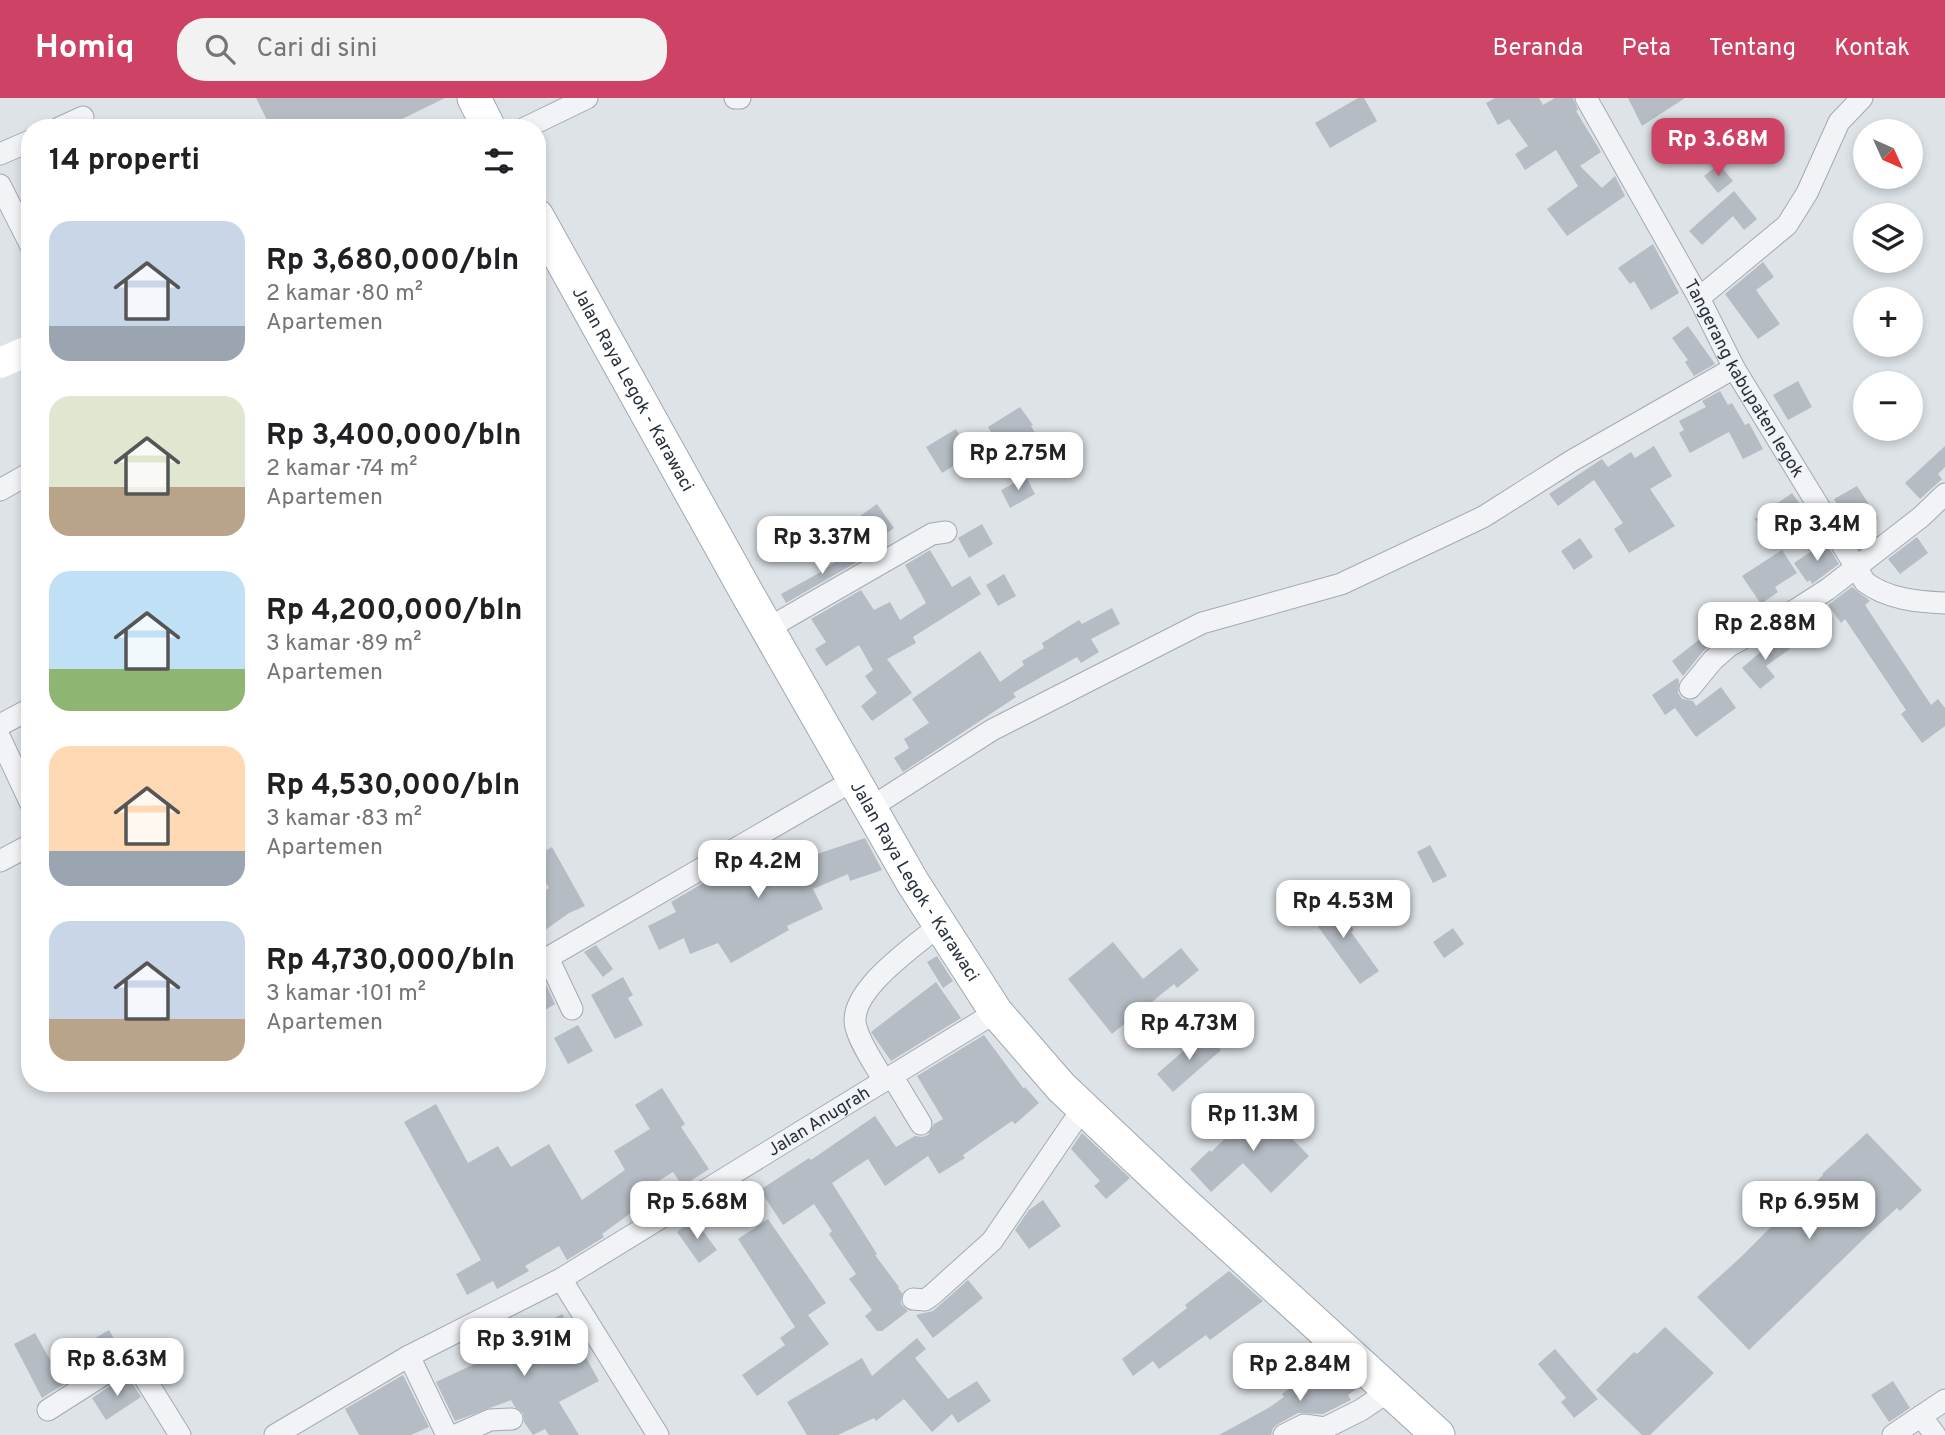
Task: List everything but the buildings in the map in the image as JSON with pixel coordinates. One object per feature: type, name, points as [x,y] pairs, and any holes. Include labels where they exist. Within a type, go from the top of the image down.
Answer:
[{"type":"main road","points":[[474,98],[484,119]]},
{"type":"main road","name":"Jalan Raya Legok - Karawaci","points":[[546,232],[870,808],[996,1012],[1061,1087],[1438,1435]]},
{"type":"street","points":[[543,119],[587,98]]},
{"type":"street","name":"Tangerang kabupaten legok","points":[[1586,98],[1699,298],[1734,368],[1865,582],[1883,592],[1919,602],[1945,603]]},
{"type":"street","points":[[1699,298],[1787,225],[1807,193],[1839,122],[1862,98]]},
{"type":"street","points":[[79,119],[83,117]]},
{"type":"street","points":[[0,154],[21,145]]},
{"type":"street","points":[[0,186],[21,227]]},
{"type":"street","points":[[0,363],[21,354]]},
{"type":"street","points":[[870,808],[992,730],[1202,623],[1341,584],[1483,517],[1573,460],[1734,368]]},
{"type":"street","points":[[0,490],[21,478]]},
{"type":"street","points":[[1690,688],[1713,660],[1729,646],[1828,589],[1921,517],[1945,494]]},
{"type":"street","points":[[767,629],[932,534],[946,532]]},
{"type":"street","points":[[0,725],[21,714]]},
{"type":"street","points":[[0,738],[21,783]]},
{"type":"street","points":[[546,959],[854,780]]},
{"type":"street","points":[[0,861],[21,850]]},
{"type":"street","points":[[921,1124],[856,1028],[855,1013],[860,999],[882,974],[940,925]]},
{"type":"street","points":[[546,966],[572,1009]]},
{"type":"street","name":"Jalan Anugrah","points":[[275,1435],[409,1356],[561,1279],[996,1012]]},
{"type":"street","points":[[914,1299],[925,1300],[932,1295],[992,1241],[1083,1108]]},
{"type":"street","points":[[561,1279],[658,1435]]},
{"type":"street","points":[[409,1356],[447,1435]]},
{"type":"street","points":[[48,1410],[128,1359],[136,1364],[180,1435]]},
{"type":"street","points":[[1284,1435],[1304,1425],[1325,1428],[1361,1410],[1389,1391]]},
{"type":"street","points":[[1893,1435],[1945,1400]]},
{"type":"street","points":[[1922,1416],[1935,1435]]},
{"type":"street","points":[[456,1435],[490,1420],[512,1419]]}]
